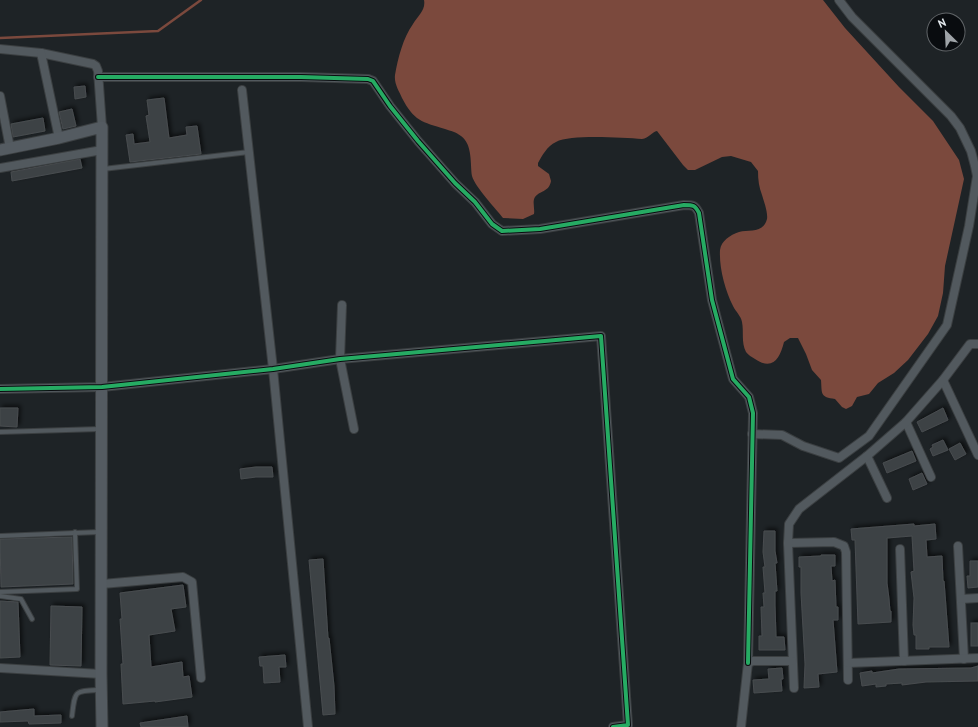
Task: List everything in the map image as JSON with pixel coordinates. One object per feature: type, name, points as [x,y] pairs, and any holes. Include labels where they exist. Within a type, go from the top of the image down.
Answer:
[{"type":"street","points":[[752,434],[782,435],[803,446],[839,458],[869,436],[947,325],[969,226],[977,176],[976,166],[971,151],[960,128],[951,116],[852,17],[839,0]]},
{"type":"street","points":[[0,49],[41,53],[93,64],[98,69],[102,128],[102,727]]},
{"type":"street","points":[[41,53],[59,138]]},
{"type":"street","points":[[98,77],[301,77],[368,79],[373,81],[390,106],[418,141],[474,202],[492,224],[502,231],[540,229],[684,205],[696,206],[700,213],[712,300],[733,379],[749,397],[753,414],[748,663],[741,727]]},
{"type":"street","points":[[242,90],[273,369],[308,727]]},
{"type":"street","points":[[0,96],[5,149],[102,128]]},
{"type":"street","points":[[0,168],[102,150]]},
{"type":"street","points":[[342,305],[340,359],[354,429]]},
{"type":"street","points":[[0,389],[102,387],[273,369],[340,359],[602,336],[628,725],[613,727]]},
{"type":"street","points":[[794,688],[788,543],[789,524],[799,509],[867,456],[906,422],[943,380],[970,344],[978,344]]},
{"type":"street","points":[[943,380],[978,455]]},
{"type":"street","points":[[906,422],[931,477]]},
{"type":"street","points":[[867,456],[888,498]]},
{"type":"street","points":[[788,543],[834,542],[844,546],[846,552],[848,680]]},
{"type":"street","points":[[958,546],[964,659]]},
{"type":"street","points":[[900,549],[904,661]]},
{"type":"street","points":[[102,584],[183,578],[192,582],[201,678]]},
{"type":"street","points":[[961,599],[978,598]]},
{"type":"street","points":[[848,663],[978,658]]},
{"type":"street","points":[[748,663],[753,660],[792,661]]},
{"type":"street","points":[[0,668],[101,674]]},
{"type":"lane","points":[[102,169],[249,152]]},
{"type":"lane","points":[[0,432],[102,429]]},
{"type":"lane","points":[[0,592],[78,589],[75,532]]},
{"type":"lane","points":[[0,536],[102,532]]},
{"type":"lane","points":[[0,596],[21,599],[32,619]]},
{"type":"lane","points":[[72,716],[75,696],[77,693],[80,691],[101,690]]},
{"type":"shaded area","points":[[424,0],[823,0],[845,28],[899,87],[933,121],[959,160],[964,179],[945,266],[943,293],[938,316],[928,334],[908,360],[894,373],[878,383],[869,394],[857,397],[852,406],[846,409],[842,407],[835,399],[824,396],[821,380],[812,370],[798,338],[790,338],[784,342],[778,358],[771,363],[767,364],[761,362],[749,355],[746,352],[744,344],[743,326],[740,316],[733,306],[725,286],[720,264],[720,250],[724,241],[732,235],[743,231],[759,229],[765,224],[767,213],[759,186],[758,171],[751,162],[731,156],[722,157],[695,170],[688,170],[657,131],[642,139],[585,137],[556,142],[545,151],[538,163],[538,166],[549,174],[551,181],[547,189],[535,197],[534,214],[523,219],[503,218],[481,192],[474,181],[468,144],[465,140],[455,133],[419,120],[406,106],[397,87],[395,75],[401,48],[406,35],[423,10]]},
{"type":"building","points":[[85,86],[86,97],[75,99],[74,87]]},
{"type":"building","points":[[164,98],[169,138],[187,135],[186,127],[197,126],[201,154],[130,162],[126,135],[133,134],[134,144],[150,142],[146,116],[149,115],[147,100]]},
{"type":"building","points":[[72,109],[76,126],[63,129],[59,112]]},
{"type":"building","points":[[43,118],[45,131],[13,137],[11,124]]},
{"type":"building","points":[[80,159],[82,168],[12,181],[11,172]]},
{"type":"building","points":[[0,408],[18,408],[17,427],[0,426]]},
{"type":"building","points":[[943,408],[948,420],[922,432],[917,422]]},
{"type":"building","points":[[943,440],[948,450],[933,456],[930,449],[933,447],[932,445]]},
{"type":"building","points":[[960,443],[966,454],[955,460],[949,449]]},
{"type":"building","points":[[912,451],[916,461],[887,473],[883,463]]},
{"type":"building","points":[[272,467],[273,477],[241,479],[240,469]]},
{"type":"building","points":[[922,473],[927,484],[913,490],[909,479]]},
{"type":"building","points":[[914,524],[914,526],[935,524],[936,539],[926,540],[927,557],[942,556],[949,647],[929,647],[929,649],[916,649],[916,635],[914,635],[913,625],[914,598],[911,572],[914,571],[912,536],[887,538],[887,583],[891,622],[858,624],[855,540],[852,540],[851,529]]},
{"type":"building","points":[[764,531],[775,531],[775,551],[777,563],[775,563],[777,591],[775,591],[776,637],[784,637],[785,650],[759,650],[759,636],[762,636],[761,607],[764,607],[763,593],[765,593],[763,567],[765,567],[763,552]]},
{"type":"building","points":[[72,537],[73,584],[1,587],[0,539]]},
{"type":"building","points":[[835,555],[835,566],[831,566],[832,581],[835,580],[836,607],[838,607],[838,620],[833,620],[837,672],[818,674],[819,687],[804,688],[805,664],[801,567],[799,567],[799,557]]},
{"type":"building","points":[[323,559],[335,714],[323,715],[309,560]]},
{"type":"building","points":[[970,561],[978,561],[978,587],[968,588],[967,576],[970,576]]},
{"type":"building","points":[[183,585],[186,607],[171,609],[175,631],[149,635],[151,667],[182,662],[183,677],[189,676],[192,697],[155,702],[123,704],[121,664],[123,664],[120,619],[122,619],[120,593]]},
{"type":"building","points":[[0,601],[18,602],[20,657],[0,658]]},
{"type":"building","points":[[51,606],[82,607],[81,666],[50,665]]},
{"type":"building","points":[[971,623],[978,623],[978,646],[971,646]]},
{"type":"building","points":[[285,655],[286,667],[279,667],[280,682],[264,683],[263,666],[260,666],[259,657]]},
{"type":"building","points":[[978,666],[978,681],[926,682],[902,685],[902,683],[886,684],[886,686],[876,687],[876,684],[862,686],[860,673],[872,671],[872,673],[899,669],[971,668]]},
{"type":"building","points":[[782,668],[782,691],[754,693],[753,680],[769,679],[768,669]]},
{"type":"building","points":[[34,709],[34,716],[61,715],[61,723],[29,724],[28,721],[0,722],[0,712]]},
{"type":"building","points":[[187,716],[188,727],[141,727],[140,723]]},
{"type":"waterway","points":[[0,38],[158,31],[201,0]]},
{"type":"cycle path","points":[[98,77],[301,77],[368,79],[373,81],[390,106],[418,141],[455,183],[475,202],[492,224],[502,231],[540,229],[684,205],[692,205],[695,207],[699,213],[712,300],[733,379],[749,397],[753,413],[748,663]]},
{"type":"cycle path","points":[[0,389],[102,387],[273,369],[340,359],[601,336],[628,725],[613,727]]}]
